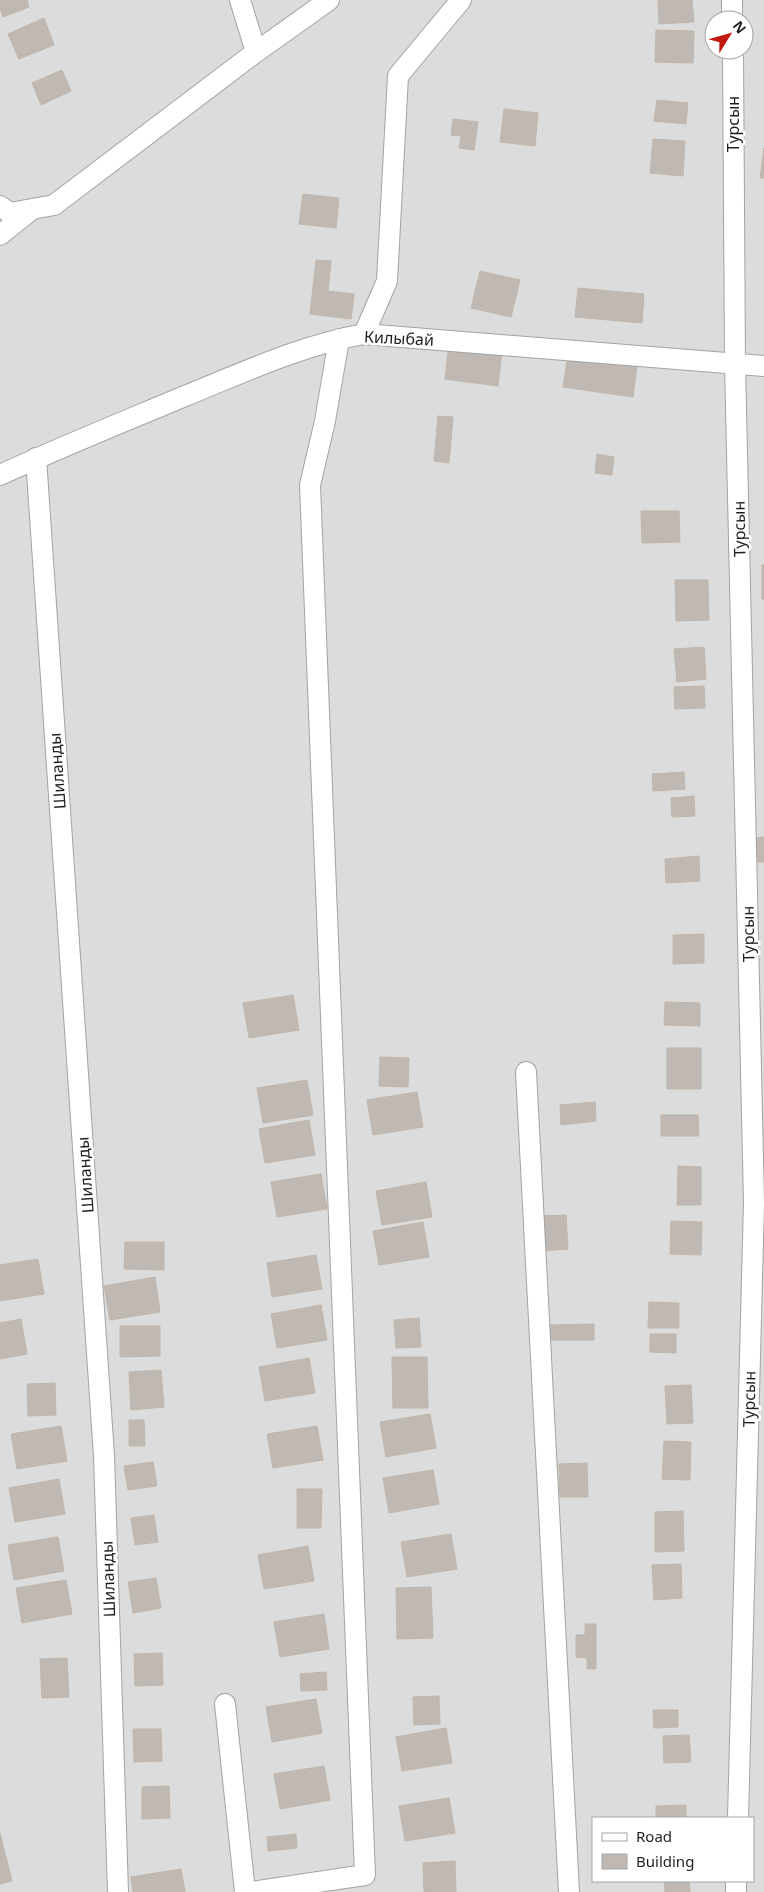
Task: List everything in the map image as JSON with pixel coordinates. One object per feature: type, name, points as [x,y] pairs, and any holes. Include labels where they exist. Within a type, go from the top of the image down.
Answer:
[{"type":"street","points":[[240,0],[256,52]]},
{"type":"street","points":[[0,206],[10,213],[54,206],[256,52],[329,0]]},
{"type":"street","points":[[364,334],[387,281],[398,76],[461,0]]},
{"type":"street","name":"Турсын","points":[[733,60],[735,364],[754,1202],[738,1817]]},
{"type":"street","points":[[0,235],[32,209]]},
{"type":"street","name":"Килыбай","points":[[0,475],[36,458],[253,368],[306,348],[364,334],[764,366]]},
{"type":"street","points":[[251,1892],[365,1875],[310,485],[325,421],[339,339]]},
{"type":"street","name":"Шиланды","points":[[36,458],[104,1456],[118,1892]]},
{"type":"street","points":[[526,1072],[569,1892]]},
{"type":"street","points":[[225,1704],[245,1892]]},
{"type":"shaded area","points":[[0,0],[764,0],[764,1892],[0,1892]]},
{"type":"building","points":[[0,0],[27,0],[29,7],[3,17]]},
{"type":"building","points":[[658,0],[692,0],[694,22],[659,24]]},
{"type":"building","points":[[44,18],[54,45],[19,59],[8,34]]},
{"type":"building","points":[[656,30],[694,31],[693,63],[655,62]]},
{"type":"building","points":[[62,70],[71,91],[41,105],[32,83]]},
{"type":"building","points":[[657,100],[688,103],[686,124],[654,121]]},
{"type":"building","points":[[504,109],[538,113],[535,146],[500,142]]},
{"type":"building","points":[[453,119],[478,122],[474,150],[459,148],[461,136],[451,135]]},
{"type":"building","points":[[653,139],[685,141],[683,176],[650,173]]},
{"type":"building","points":[[764,148],[764,178],[760,178]]},
{"type":"building","points":[[303,194],[339,198],[336,228],[299,224]]},
{"type":"building","points":[[316,260],[331,261],[328,291],[354,294],[351,319],[310,314]]},
{"type":"building","points":[[480,271],[520,280],[511,317],[471,308]]},
{"type":"building","points":[[578,288],[644,294],[642,323],[575,317]]},
{"type":"building","points":[[449,344],[502,351],[498,386],[445,379]]},
{"type":"building","points":[[568,354],[637,365],[633,397],[563,387]]},
{"type":"building","points":[[438,416],[453,417],[449,463],[434,461]]},
{"type":"building","points":[[597,454],[614,457],[612,475],[595,473]]},
{"type":"building","points":[[641,511],[679,511],[680,542],[642,543]]},
{"type":"building","points":[[762,565],[764,565],[764,599],[762,599]]},
{"type":"building","points":[[675,580],[708,580],[709,620],[676,621]]},
{"type":"building","points":[[704,647],[706,679],[677,682],[674,649]]},
{"type":"building","points":[[704,686],[705,708],[675,709],[674,687]]},
{"type":"building","points":[[684,772],[685,789],[653,791],[652,774]]},
{"type":"building","points":[[694,796],[695,816],[672,817],[671,798]]},
{"type":"building","points":[[764,837],[764,862],[757,862],[756,838]]},
{"type":"building","points":[[699,856],[700,881],[666,883],[665,859]]},
{"type":"building","points":[[704,934],[704,963],[673,964],[673,935]]},
{"type":"building","points":[[293,995],[299,1030],[249,1038],[243,1003]]},
{"type":"building","points":[[665,1002],[700,1003],[700,1026],[664,1025]]},
{"type":"building","points":[[667,1048],[701,1048],[701,1089],[667,1089]]},
{"type":"building","points":[[380,1057],[409,1058],[408,1087],[379,1086]]},
{"type":"building","points":[[307,1080],[313,1115],[263,1123],[257,1088]]},
{"type":"building","points":[[417,1092],[423,1127],[373,1135],[367,1100]]},
{"type":"building","points":[[595,1102],[596,1121],[561,1125],[560,1105]]},
{"type":"building","points":[[661,1115],[698,1115],[699,1136],[661,1136]]},
{"type":"building","points":[[309,1120],[315,1155],[265,1163],[259,1129]]},
{"type":"building","points":[[678,1166],[701,1167],[701,1205],[677,1205]]},
{"type":"building","points":[[321,1174],[327,1209],[277,1217],[271,1182]]},
{"type":"building","points":[[426,1182],[432,1217],[382,1225],[376,1191]]},
{"type":"building","points":[[566,1215],[568,1249],[541,1251],[539,1216]]},
{"type":"building","points":[[671,1221],[702,1222],[701,1255],[670,1254]]},
{"type":"building","points":[[423,1222],[429,1257],[379,1265],[373,1231]]},
{"type":"building","points":[[125,1242],[164,1242],[164,1270],[124,1269]]},
{"type":"building","points":[[316,1255],[322,1289],[272,1297],[267,1263]]},
{"type":"building","points":[[38,1259],[44,1294],[0,1301],[0,1265]]},
{"type":"building","points":[[155,1277],[160,1312],[110,1320],[104,1286]]},
{"type":"building","points":[[649,1302],[679,1303],[679,1328],[648,1328]]},
{"type":"building","points":[[321,1305],[327,1340],[277,1348],[271,1314]]},
{"type":"building","points":[[419,1318],[421,1347],[396,1348],[394,1320]]},
{"type":"building","points":[[21,1319],[27,1354],[0,1359],[0,1323]]},
{"type":"building","points":[[594,1324],[594,1340],[549,1340],[549,1325]]},
{"type":"building","points":[[120,1326],[160,1326],[160,1356],[120,1357]]},
{"type":"building","points":[[650,1334],[676,1334],[676,1353],[650,1352]]},
{"type":"building","points":[[392,1357],[427,1357],[428,1408],[393,1408]]},
{"type":"building","points":[[309,1358],[315,1393],[265,1401],[259,1367]]},
{"type":"building","points":[[161,1370],[164,1407],[131,1410],[129,1372]]},
{"type":"building","points":[[55,1383],[56,1415],[28,1416],[27,1384]]},
{"type":"building","points":[[691,1385],[693,1423],[667,1424],[665,1386]]},
{"type":"building","points":[[430,1414],[436,1448],[386,1457],[380,1422]]},
{"type":"building","points":[[129,1420],[144,1420],[145,1446],[129,1446]]},
{"type":"building","points":[[61,1426],[67,1461],[17,1469],[11,1434]]},
{"type":"building","points":[[317,1426],[323,1460],[273,1468],[267,1434]]},
{"type":"building","points":[[664,1441],[691,1442],[690,1480],[662,1479]]},
{"type":"building","points":[[153,1462],[157,1486],[128,1490],[124,1466]]},
{"type":"building","points":[[587,1463],[588,1497],[560,1497],[559,1464]]},
{"type":"building","points":[[433,1470],[439,1504],[389,1513],[383,1478]]},
{"type":"building","points":[[59,1479],[65,1514],[15,1522],[9,1488]]},
{"type":"building","points":[[297,1489],[322,1489],[321,1528],[297,1528]]},
{"type":"building","points":[[683,1511],[684,1551],[655,1552],[655,1512]]},
{"type":"building","points":[[154,1515],[158,1542],[135,1545],[131,1518]]},
{"type":"building","points":[[451,1534],[457,1569],[407,1577],[401,1542]]},
{"type":"building","points":[[58,1537],[64,1571],[14,1580],[8,1545]]},
{"type":"building","points":[[308,1546],[314,1581],[264,1589],[258,1555]]},
{"type":"building","points":[[681,1564],[682,1598],[654,1600],[652,1565]]},
{"type":"building","points":[[156,1578],[161,1608],[133,1613],[128,1582]]},
{"type":"building","points":[[66,1580],[72,1614],[22,1623],[16,1588]]},
{"type":"building","points":[[431,1587],[433,1638],[397,1639],[396,1588]]},
{"type":"building","points":[[324,1614],[329,1649],[280,1657],[274,1622]]},
{"type":"building","points":[[585,1624],[596,1624],[596,1669],[587,1669],[587,1658],[576,1657],[576,1635],[585,1635]]},
{"type":"building","points":[[162,1653],[163,1685],[135,1686],[134,1654]]},
{"type":"building","points":[[67,1658],[69,1697],[42,1698],[40,1659]]},
{"type":"building","points":[[326,1672],[327,1690],[301,1691],[300,1674]]},
{"type":"building","points":[[439,1696],[440,1724],[414,1725],[413,1697]]},
{"type":"building","points":[[316,1699],[322,1733],[272,1742],[266,1707]]},
{"type":"building","points":[[653,1710],[678,1710],[678,1727],[654,1728]]},
{"type":"building","points":[[446,1728],[452,1763],[402,1771],[396,1737]]},
{"type":"building","points":[[133,1729],[161,1729],[162,1761],[134,1762]]},
{"type":"building","points":[[689,1735],[691,1762],[664,1763],[663,1736]]},
{"type":"building","points":[[324,1766],[330,1800],[280,1809],[274,1774]]},
{"type":"building","points":[[169,1786],[170,1818],[142,1819],[142,1787]]},
{"type":"building","points":[[449,1798],[455,1833],[405,1841],[399,1806]]},
{"type":"building","points":[[686,1805],[686,1817],[656,1817],[656,1806]]},
{"type":"building","points":[[0,1833],[12,1881],[0,1884]]},
{"type":"building","points":[[296,1834],[297,1848],[268,1851],[267,1837]]},
{"type":"building","points":[[455,1861],[456,1892],[424,1892],[423,1863]]},
{"type":"building","points":[[181,1869],[185,1892],[133,1892],[131,1877]]},
{"type":"building","points":[[664,1882],[689,1882],[690,1892],[665,1892]]}]
